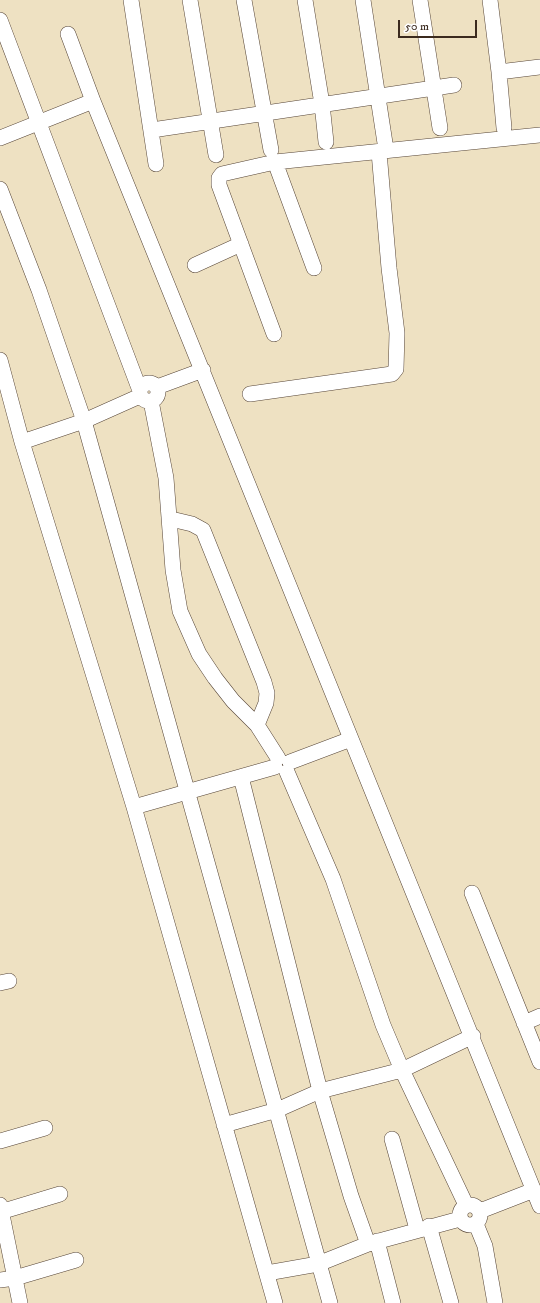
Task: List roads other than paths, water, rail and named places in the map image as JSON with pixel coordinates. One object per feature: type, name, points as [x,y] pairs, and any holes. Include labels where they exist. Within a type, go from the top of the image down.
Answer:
[{"type":"street","points":[[131,0],[156,164]]},
{"type":"street","points":[[190,0],[216,155]]},
{"type":"street","points":[[244,0],[273,156],[314,268]]},
{"type":"street","points":[[305,0],[322,104],[326,142]]},
{"type":"street","points":[[250,394],[392,374],[396,369],[397,333],[389,268],[378,96],[363,0]]},
{"type":"street","points":[[420,0],[440,128]]},
{"type":"street","points":[[490,0],[504,128]]},
{"type":"street","points":[[0,20],[143,395],[166,478],[175,590],[187,629],[199,654],[215,678],[232,700],[257,725],[283,764],[333,879],[363,970],[402,1070],[466,1205]]},
{"type":"street","points":[[68,34],[93,101],[540,1206]]},
{"type":"street","points":[[499,72],[540,67]]},
{"type":"street","points":[[152,130],[454,85]]},
{"type":"street","points":[[0,138],[39,124],[93,101]]},
{"type":"street","points":[[274,334],[219,185],[219,178],[227,171],[273,156],[540,135]]},
{"type":"street","points":[[0,189],[42,297],[84,420],[330,1303]]},
{"type":"street","points":[[195,265],[241,244]]},
{"type":"street","points":[[0,360],[22,442],[134,806],[275,1303]]},
{"type":"street","points":[[22,442],[84,420],[143,395],[156,398],[157,387],[203,370]]},
{"type":"street","points":[[170,519],[192,524],[203,530],[264,682],[267,693],[266,703],[257,725]]},
{"type":"street","points":[[134,806],[283,764],[351,739]]},
{"type":"street","points":[[240,777],[320,1091],[351,1196],[372,1242],[393,1303]]},
{"type":"street","points":[[472,893],[540,1062]]},
{"type":"street","points":[[524,1023],[540,1016]]},
{"type":"street","points":[[224,1125],[277,1110],[320,1091],[402,1070],[472,1036]]},
{"type":"street","points":[[0,1141],[45,1128]]},
{"type":"street","points":[[392,1139],[451,1303]]},
{"type":"street","points":[[495,1303],[485,1246],[478,1218],[474,1205],[466,1205],[460,1211],[460,1219],[466,1225],[478,1218],[534,1190]]},
{"type":"street","points":[[20,1303],[0,1209],[60,1194]]},
{"type":"street","points":[[267,1273],[318,1264],[372,1242],[423,1227],[460,1219]]},
{"type":"street","points":[[0,1280],[15,1278],[76,1260]]}]
